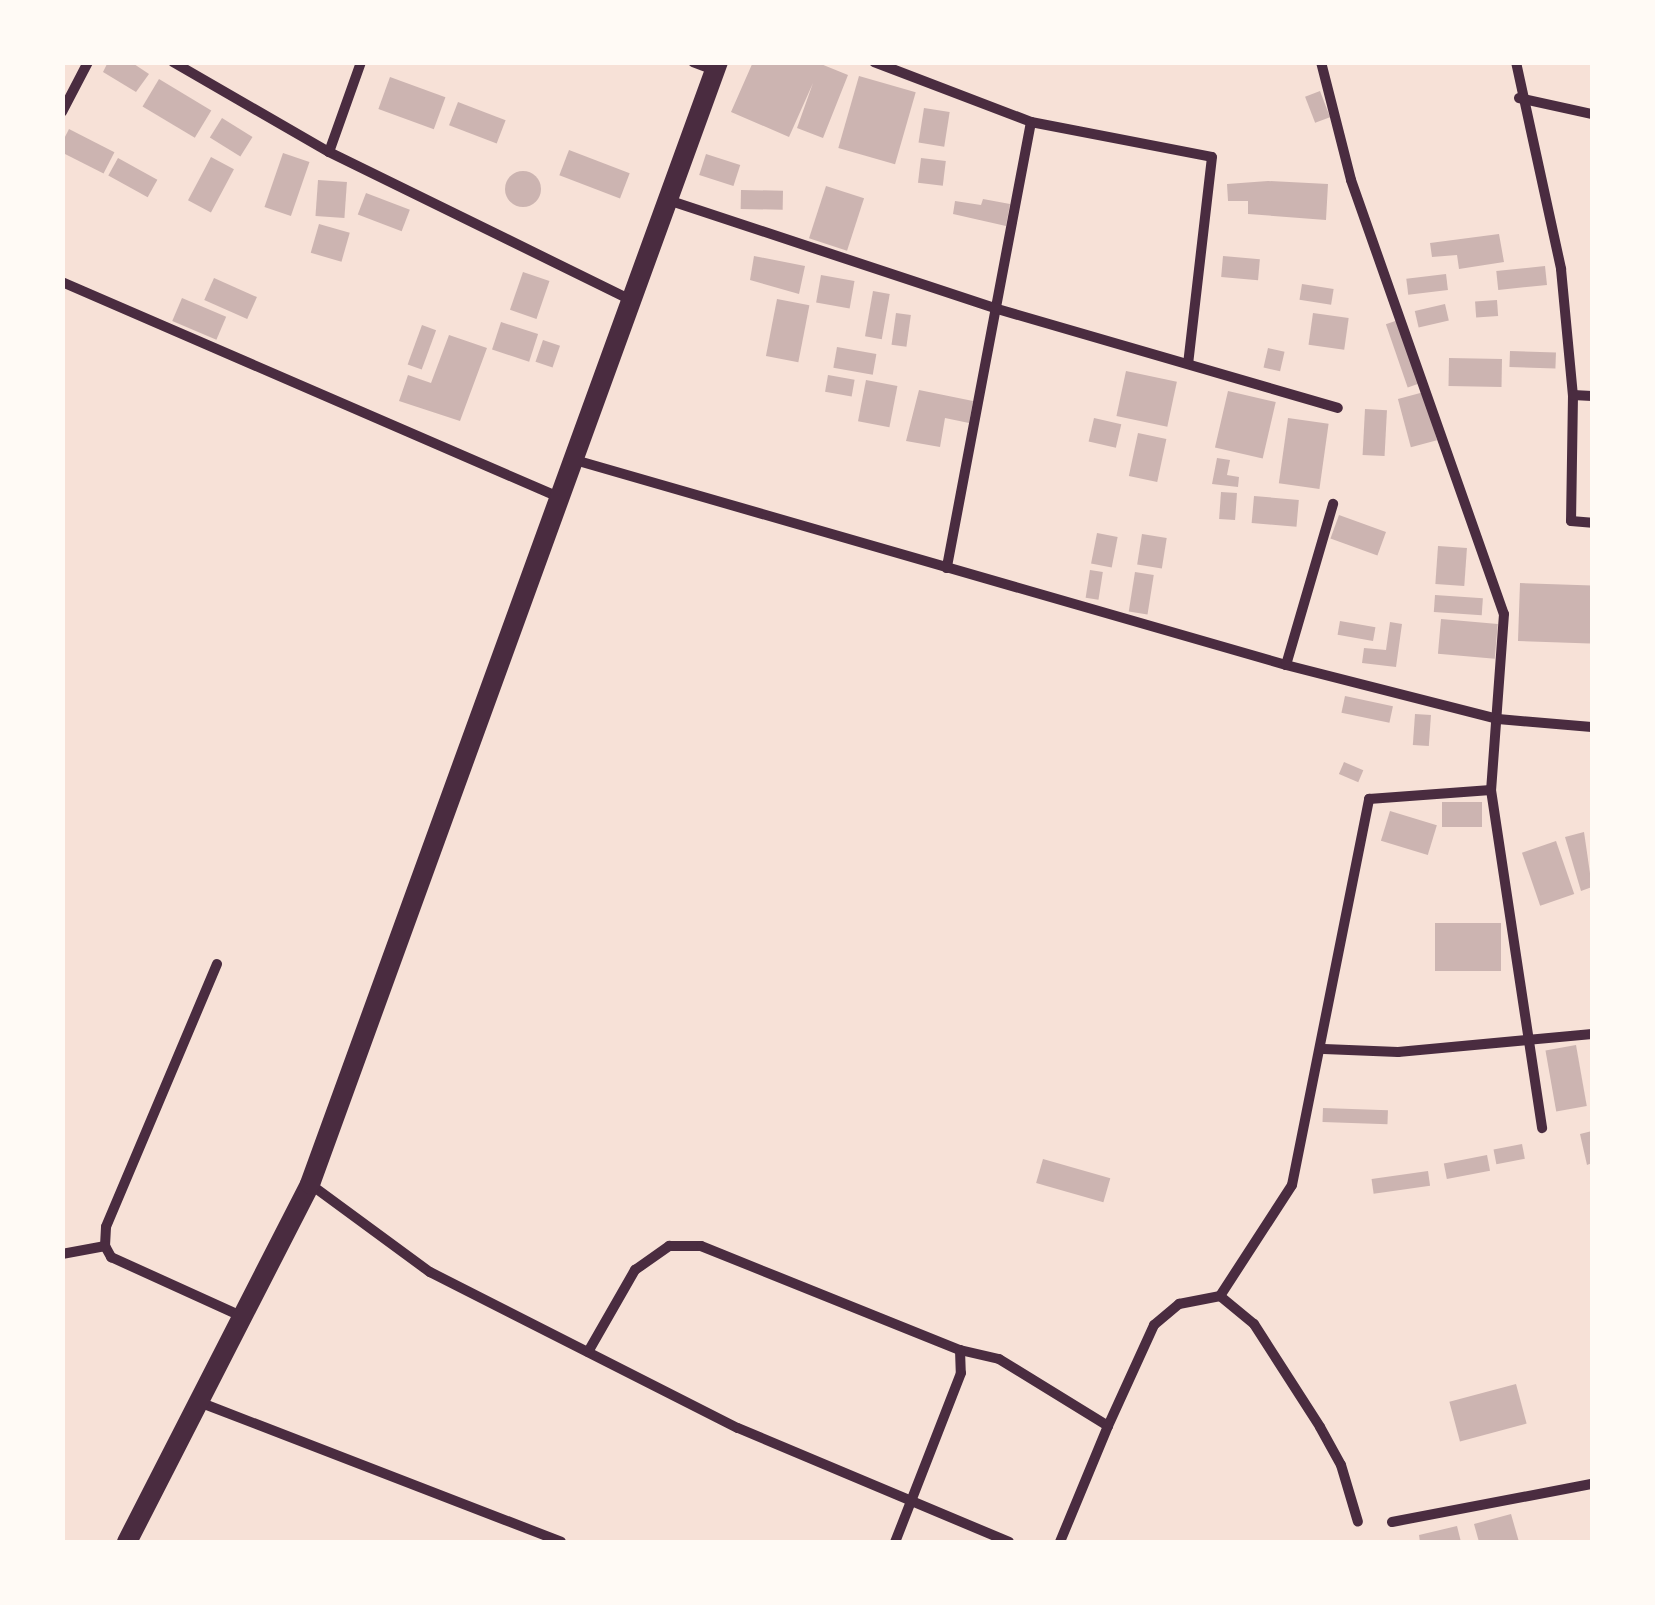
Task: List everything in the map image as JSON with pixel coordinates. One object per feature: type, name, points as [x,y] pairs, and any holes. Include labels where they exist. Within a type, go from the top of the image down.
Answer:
[{"type":"main road","points":[[126,1542],[310,1184],[671,201],[716,66]]},
{"type":"street","points":[[62,112],[88,62]]},
{"type":"street","points":[[173,62],[330,152],[633,300]]},
{"type":"street","points":[[330,152],[361,62]]},
{"type":"street","points":[[693,62],[716,66]]},
{"type":"street","points":[[874,62],[1031,122],[1212,156],[1188,364]]},
{"type":"street","points":[[1321,62],[1350,180],[1504,614],[1491,790],[1524,1044],[1542,1128]]},
{"type":"street","points":[[1516,62],[1519,98],[1561,269],[1573,395],[1571,521],[1592,522]]},
{"type":"street","points":[[1519,98],[1592,114]]},
{"type":"street","points":[[947,568],[1031,122]]},
{"type":"street","points":[[671,201],[994,308],[1338,408]]},
{"type":"street","points":[[62,282],[562,498]]},
{"type":"street","points":[[1573,395],[1592,396]]},
{"type":"street","points":[[575,460],[1286,665],[1498,718],[1592,726]]},
{"type":"street","points":[[1286,665],[1333,504]]},
{"type":"street","points":[[1060,1542],[1154,1325],[1178,1304],[1220,1296],[1292,1185],[1324,1049],[1369,800],[1491,790]]},
{"type":"street","points":[[217,964],[106,1227],[105,1246],[111,1257],[242,1316]]},
{"type":"street","points":[[1324,1049],[1398,1052],[1524,1044],[1592,1034]]},
{"type":"street","points":[[310,1184],[430,1272],[738,1428],[1010,1542]]},
{"type":"street","points":[[62,1254],[105,1246]]},
{"type":"street","points":[[588,1352],[636,1270],[669,1246],[701,1246],[960,1350],[998,1359],[1108,1426]]},
{"type":"street","points":[[1220,1296],[1254,1324],[1320,1427],[1358,1522]]},
{"type":"street","points":[[895,1542],[961,1373],[960,1350]]},
{"type":"street","points":[[199,1402],[561,1542]]},
{"type":"street","points":[[1392,1522],[1592,1486]]},
{"type":"building","points":[[108,62],[131,62],[149,74],[136,92],[103,72]]},
{"type":"building","points":[[753,62],[816,62],[848,75],[823,138],[797,128],[813,83],[789,137],[731,112]]},
{"type":"building","points":[[859,76],[916,92],[895,164],[838,148]]},
{"type":"building","points":[[390,77],[445,97],[434,129],[378,109]]},
{"type":"building","points":[[159,79],[211,110],[195,138],[143,106]]},
{"type":"building","points":[[1320,91],[1330,117],[1315,123],[1305,97]]},
{"type":"building","points":[[458,102],[506,120],[497,144],[449,125]]},
{"type":"building","points":[[924,108],[950,112],[944,147],[919,143]]},
{"type":"building","points":[[222,118],[253,137],[240,157],[210,138]]},
{"type":"building","points":[[69,129],[114,152],[104,174],[62,152]]},
{"type":"building","points":[[569,150],[630,173],[620,199],[559,175]]},
{"type":"building","points":[[283,153],[309,162],[291,216],[264,207]]},
{"type":"building","points":[[706,154],[740,165],[733,186],[699,175]]},
{"type":"building","points":[[211,157],[234,169],[211,212],[188,200]]},
{"type":"building","points":[[118,158],[157,180],[148,197],[108,175]]},
{"type":"building","points":[[921,158],[946,161],[943,186],[918,183]]},
{"type":"building","points":[[523,171],[536,176],[541,189],[536,202],[523,207],[510,202],[505,189],[510,176]]},
{"type":"building","points":[[318,180],[347,182],[344,218],[315,216]]},
{"type":"building","points":[[1227,184],[1328,184],[1326,220],[1248,214],[1248,201],[1228,201]]},
{"type":"building","points":[[826,186],[864,198],[847,251],[809,238]]},
{"type":"building","points":[[741,190],[783,191],[783,210],[741,209]]},
{"type":"building","points":[[366,193],[410,210],[402,231],[358,214]]},
{"type":"building","points":[[983,199],[1010,204],[1006,226],[953,214],[955,201],[981,205]]},
{"type":"building","points":[[319,224],[350,233],[341,262],[311,253]]},
{"type":"building","points":[[1499,234],[1504,262],[1459,269],[1457,255],[1432,257],[1430,243]]},
{"type":"building","points":[[754,256],[805,266],[799,294],[750,280]]},
{"type":"building","points":[[1223,256],[1260,259],[1258,280],[1221,277]]},
{"type":"building","points":[[1545,266],[1547,285],[1498,290],[1496,271]]},
{"type":"building","points":[[523,272],[549,281],[536,319],[510,310]]},
{"type":"building","points":[[1446,274],[1448,290],[1408,295],[1406,279]]},
{"type":"building","points":[[821,275],[854,281],[850,308],[816,303]]},
{"type":"building","points":[[214,278],[257,297],[247,319],[204,300]]},
{"type":"building","points":[[1302,284],[1334,289],[1331,305],[1299,300]]},
{"type":"building","points":[[873,291],[890,294],[882,339],[865,336]]},
{"type":"building","points":[[182,298],[226,317],[216,340],[172,321]]},
{"type":"building","points":[[777,299],[809,305],[798,362],[766,356]]},
{"type":"building","points":[[1497,300],[1498,316],[1476,317],[1475,302]]},
{"type":"building","points":[[1445,304],[1449,321],[1419,328],[1415,311]]},
{"type":"building","points":[[896,313],[911,315],[906,347],[892,345]]},
{"type":"building","points":[[1313,313],[1349,318],[1344,350],[1309,345]]},
{"type":"building","points":[[1401,319],[1423,382],[1408,388],[1386,324]]},
{"type":"building","points":[[501,322],[538,334],[529,362],[492,350]]},
{"type":"building","points":[[422,325],[436,330],[422,370],[408,364]]},
{"type":"building","points":[[449,335],[487,348],[460,421],[399,401],[408,375],[431,383]]},
{"type":"building","points":[[543,340],[560,346],[553,368],[536,362]]},
{"type":"building","points":[[837,347],[876,354],[873,375],[833,368]]},
{"type":"building","points":[[1268,348],[1285,352],[1280,371],[1264,367]]},
{"type":"building","points":[[1510,351],[1556,353],[1555,369],[1509,367]]},
{"type":"building","points":[[1449,358],[1502,359],[1502,387],[1449,386]]},
{"type":"building","points":[[1126,371],[1177,382],[1167,427],[1116,416]]},
{"type":"building","points":[[828,375],[855,380],[852,396],[825,392]]},
{"type":"building","points":[[866,380],[897,386],[889,427],[858,421]]},
{"type":"building","points":[[919,390],[973,401],[969,423],[945,418],[940,447],[906,441]]},
{"type":"building","points":[[1228,391],[1276,402],[1263,459],[1215,448]]},
{"type":"building","points":[[1424,392],[1437,440],[1411,447],[1398,399]]},
{"type":"building","points":[[1365,409],[1387,410],[1385,456],[1363,455]]},
{"type":"building","points":[[1094,418],[1121,424],[1116,448],[1089,441]]},
{"type":"building","points":[[1288,418],[1329,424],[1319,489],[1279,483]]},
{"type":"building","points":[[1138,433],[1166,439],[1157,482],[1129,476]]},
{"type":"building","points":[[1217,458],[1230,460],[1227,475],[1239,477],[1238,487],[1212,484]]},
{"type":"building","points":[[1221,492],[1237,493],[1235,520],[1219,519]]},
{"type":"building","points":[[1254,496],[1299,500],[1296,527],[1252,523]]},
{"type":"building","points":[[1339,515],[1386,532],[1377,556],[1330,538]]},
{"type":"building","points":[[1097,533],[1118,537],[1112,567],[1091,563]]},
{"type":"building","points":[[1142,534],[1167,538],[1162,569],[1137,565]]},
{"type":"building","points":[[1438,546],[1467,548],[1464,586],[1435,584]]},
{"type":"building","points":[[1090,570],[1103,572],[1098,600],[1086,598]]},
{"type":"building","points":[[1135,572],[1154,575],[1148,614],[1129,612]]},
{"type":"building","points":[[1520,583],[1592,586],[1590,643],[1518,641]]},
{"type":"building","points":[[1435,595],[1483,598],[1482,615],[1434,612]]},
{"type":"building","points":[[1441,619],[1498,624],[1495,659],[1438,654]]},
{"type":"building","points":[[1340,621],[1375,627],[1373,641],[1338,635]]},
{"type":"building","points":[[1390,622],[1402,624],[1396,667],[1362,663],[1364,648],[1386,650]]},
{"type":"building","points":[[1345,696],[1393,706],[1389,723],[1341,713]]},
{"type":"building","points":[[1415,714],[1431,715],[1429,746],[1413,745]]},
{"type":"building","points":[[1344,762],[1363,770],[1358,782],[1339,774]]},
{"type":"building","points":[[1442,802],[1482,802],[1482,827],[1442,827]]},
{"type":"building","points":[[1390,811],[1437,825],[1428,855],[1381,841]]},
{"type":"building","points":[[1584,832],[1592,887],[1581,891],[1565,837]]},
{"type":"building","points":[[1556,841],[1574,894],[1540,906],[1522,853]]},
{"type":"building","points":[[1435,923],[1501,923],[1501,971],[1435,971]]},
{"type":"building","points":[[1576,1045],[1587,1106],[1556,1111],[1545,1050]]},
{"type":"building","points":[[1323,1108],[1388,1110],[1387,1124],[1323,1122]]},
{"type":"building","points":[[1592,1131],[1592,1163],[1587,1165],[1580,1134]]},
{"type":"building","points":[[1522,1144],[1525,1159],[1496,1164],[1494,1150]]},
{"type":"building","points":[[1487,1155],[1490,1171],[1447,1179],[1444,1163]]},
{"type":"building","points":[[1043,1159],[1110,1178],[1103,1202],[1036,1183]]},
{"type":"building","points":[[1428,1171],[1430,1186],[1374,1194],[1372,1179]]},
{"type":"building","points":[[1516,1384],[1527,1424],[1460,1441],[1449,1402]]},
{"type":"building","points":[[1511,1514],[1519,1542],[1479,1542],[1474,1524]]},
{"type":"building","points":[[1457,1526],[1461,1542],[1420,1542],[1419,1535]]}]
